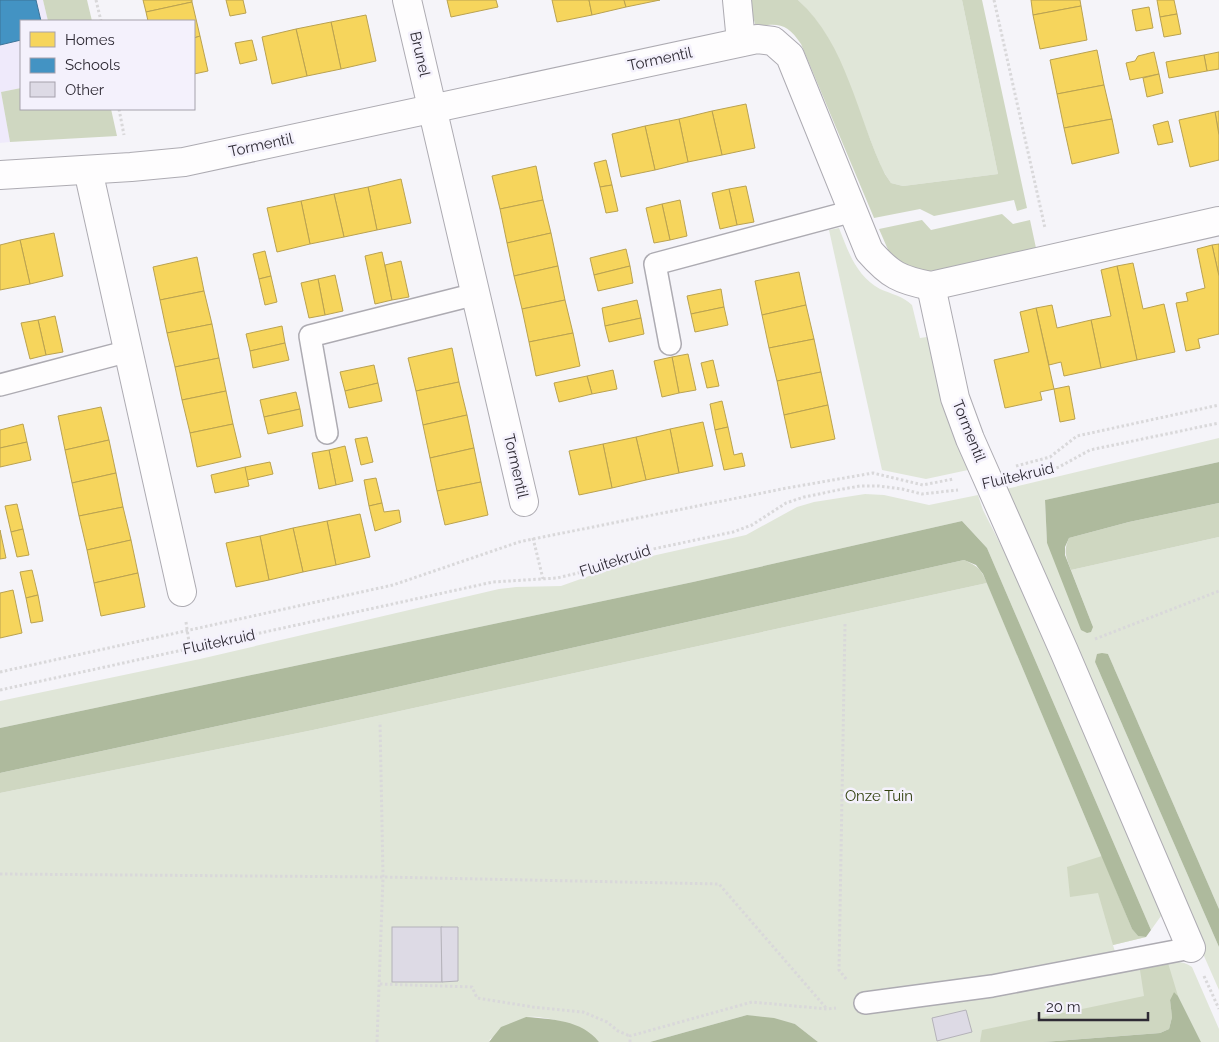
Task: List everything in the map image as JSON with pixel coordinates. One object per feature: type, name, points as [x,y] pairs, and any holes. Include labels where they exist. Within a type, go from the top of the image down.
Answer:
[{"type":"street","name":"Brunel","points":[[407,0],[432,108]]},
{"type":"street","points":[[737,0],[741,42]]},
{"type":"street","name":"Tormentil","points":[[0,175],[184,162],[757,39],[773,41],[790,56],[869,251],[882,266],[906,281],[931,286],[1219,221]]},
{"type":"street","name":"Tormentil","points":[[432,108],[524,502]]},
{"type":"street","points":[[88,170],[182,592]]},
{"type":"street","name":"Tormentil","points":[[931,286],[955,398],[970,439],[1000,476],[1028,569],[1064,651]]},
{"type":"street","points":[[1064,651],[1191,948]]},
{"type":"lane","points":[[670,344],[655,264],[853,212]]},
{"type":"lane","points":[[327,433],[310,336],[476,294]]},
{"type":"lane","points":[[0,385],[129,351]]},
{"type":"lane","points":[[865,1003],[992,986],[1191,948]]},
{"type":"path","points":[[96,0],[100,20]]},
{"type":"path","points":[[994,0],[1052,258]]},
{"type":"path","points":[[1000,476],[1050,458],[1077,436],[1219,405]]},
{"type":"path","name":"Fluitekruid","points":[[0,690],[492,582],[558,578],[648,549],[733,532],[752,525],[786,503],[804,496],[860,486],[879,486],[922,494],[1000,476],[1040,474],[1053,470],[1090,450],[1219,423]]},
{"type":"path","points":[[0,672],[393,585],[519,542],[533,539],[787,488],[873,473],[923,485],[956,478]]},
{"type":"path","name":"Tormentil","points":[[524,502],[543,579]]},
{"type":"path","points":[[1064,651],[1219,591]]},
{"type":"path","points":[[380,984],[472,987],[477,998],[533,1007],[583,1012],[607,1022],[618,1031],[630,1036],[752,1002],[827,1009],[865,1003],[839,970],[845,624]]},
{"type":"path","points":[[378,1042],[383,877],[380,722]]},
{"type":"path","points":[[0,874],[383,877],[719,884],[827,1009]]},
{"type":"path","points":[[630,1036],[630,1042]]},
{"type":"shaded area","points":[[0,0],[43,0],[48,20],[20,20],[20,88],[1,92],[10,142],[0,143]]},
{"type":"shaded area","points":[[43,0],[87,0],[92,20],[48,20]]},
{"type":"shaded area","points":[[748,0],[798,0],[815,18],[840,59],[885,174],[891,183],[903,186],[998,174],[962,0],[982,0],[1027,208],[1017,211],[1014,200],[934,216],[920,209],[874,218],[801,44],[792,32],[782,26],[756,27]]},
{"type":"shaded area","points":[[20,88],[20,110],[111,110],[117,136],[10,142],[1,92]]},
{"type":"shaded area","points":[[1002,214],[1013,224],[1030,220],[1036,248],[923,272],[898,262],[889,252],[879,229],[922,220],[931,230]]},
{"type":"shaded area","points":[[1219,462],[1219,503],[1129,522],[1069,538],[1065,547],[1065,555],[1093,627],[1091,632],[1087,633],[1081,630],[1047,543],[1045,500]]},
{"type":"shaded area","points":[[1219,503],[1219,537],[1071,570],[1066,554],[1069,538],[1129,522]]},
{"type":"shaded area","points":[[962,521],[987,548],[1151,930],[1146,937],[1138,936],[1132,929],[983,574],[976,565],[964,560],[375,692],[0,773],[0,728],[693,582]]},
{"type":"shaded area","points":[[964,560],[978,568],[987,583],[313,730],[0,793],[0,773],[375,692]]},
{"type":"shaded area","points":[[1097,654],[1108,654],[1219,909],[1219,947],[1095,662]]},
{"type":"shaded area","points":[[1102,856],[1132,929],[1138,936],[1146,937],[1113,945],[1098,893],[1070,897],[1067,867]]},
{"type":"shaded area","points":[[1168,963],[1178,996],[1174,992],[1170,1000],[1172,1017],[1169,1029],[1160,1033],[1043,1042],[980,1042],[982,1030],[1144,996],[1140,970]]},
{"type":"shaded area","points":[[1174,992],[1178,996],[1201,1042],[1043,1042],[1160,1033],[1169,1029],[1172,1017],[1170,1000]]},
{"type":"shaded area","points":[[747,1015],[774,1018],[795,1024],[818,1042],[650,1042]]},
{"type":"shaded area","points":[[526,1017],[556,1020],[575,1025],[584,1029],[599,1042],[489,1042],[501,1027]]},
{"type":"green space","points":[[798,0],[962,0],[998,174],[903,186],[891,183],[878,159],[848,81],[832,46],[811,14]]},
{"type":"green space","points":[[839,228],[854,262],[865,277],[880,289],[901,297],[912,305],[920,338],[927,337],[950,425],[968,470],[926,479],[882,470],[829,230]]},
{"type":"green space","points":[[1219,438],[1219,462],[1045,500],[1047,543],[1093,627],[1071,570],[1219,537],[1219,909],[1108,654],[1095,662],[1219,947],[1219,990],[1063,636],[1006,489]]},
{"type":"green space","points":[[865,494],[884,495],[929,505],[978,495],[983,510],[1017,577],[1160,905],[1161,916],[1151,930],[987,548],[962,521],[693,582],[0,728],[0,701],[200,659],[499,589],[561,586],[634,560],[746,535],[797,507],[814,502]]},
{"type":"green space","name":"Onze Tuin","points":[[987,583],[1132,929],[1138,936],[1146,937],[1113,945],[1118,962],[1138,958],[1140,970],[1173,962],[1180,962],[1192,967],[1219,1029],[1219,1042],[1201,1042],[1178,996],[1170,1000],[1172,1017],[1043,1042],[818,1042],[795,1024],[747,1015],[650,1042],[599,1042],[585,1031],[566,1023],[545,1018],[527,1017],[519,1020],[490,1039],[489,1042],[0,1042],[0,793],[313,730]]},
{"type":"building: Homes","points":[[143,0],[192,0],[192,2],[146,12]]},
{"type":"building: Homes","points":[[226,0],[243,0],[246,13],[230,16]]},
{"type":"building: Homes","points":[[447,0],[496,0],[498,7],[451,17]]},
{"type":"building: Homes","points":[[552,0],[589,0],[592,15],[557,22]]},
{"type":"building: Homes","points":[[589,0],[624,0],[626,7],[592,15]]},
{"type":"building: Homes","points":[[624,0],[660,0],[626,7]]},
{"type":"building: Homes","points":[[1031,0],[1080,0],[1081,6],[1033,15]]},
{"type":"building: Homes","points":[[1157,0],[1174,0],[1177,14],[1160,17]]},
{"type":"building: Homes","points":[[192,2],[200,36],[195,38],[195,20],[148,20],[146,12]]},
{"type":"building: Homes","points":[[1081,6],[1087,40],[1040,49],[1033,15]]},
{"type":"building: Homes","points":[[1149,7],[1153,28],[1136,31],[1132,10]]},
{"type":"building: Homes","points":[[1177,14],[1181,34],[1164,37],[1160,17]]},
{"type":"building: Homes","points":[[366,15],[376,61],[341,69],[331,22]]},
{"type":"building: Homes","points":[[331,22],[341,69],[307,76],[296,29]]},
{"type":"building: Homes","points":[[296,29],[307,76],[272,84],[262,37]]},
{"type":"building: Homes","points":[[200,36],[208,71],[195,74],[195,38]]},
{"type":"building: Homes","points":[[252,40],[257,60],[240,64],[235,43]]},
{"type":"building: Homes","points":[[1097,50],[1104,85],[1057,94],[1050,60]]},
{"type":"building: Homes","points":[[1154,52],[1159,74],[1130,80],[1126,63],[1135,61],[1138,56]]},
{"type":"building: Homes","points":[[1219,52],[1219,69],[1207,71],[1204,55]]},
{"type":"building: Homes","points":[[1204,55],[1207,71],[1169,78],[1166,62]]},
{"type":"building: Homes","points":[[1159,74],[1163,93],[1147,97],[1143,78]]},
{"type":"building: Homes","points":[[1104,85],[1112,119],[1064,128],[1057,94]]},
{"type":"building: Homes","points":[[746,104],[755,148],[722,155],[712,111]]},
{"type":"building: Homes","points":[[712,111],[722,155],[688,162],[679,119]]},
{"type":"building: Homes","points":[[1219,111],[1219,135],[1215,112]]},
{"type":"building: Homes","points":[[1215,112],[1219,135],[1219,160],[1190,167],[1179,120]]},
{"type":"building: Homes","points":[[679,119],[688,162],[655,170],[645,126]]},
{"type":"building: Homes","points":[[1112,119],[1119,153],[1072,164],[1064,128]]},
{"type":"building: Homes","points":[[1168,121],[1173,142],[1158,145],[1153,125]]},
{"type":"building: Homes","points":[[645,126],[655,170],[621,177],[612,134]]},
{"type":"building: Homes","points":[[606,160],[612,185],[600,187],[594,163]]},
{"type":"building: Homes","points":[[536,166],[543,200],[500,209],[492,176]]},
{"type":"building: Homes","points":[[401,179],[411,223],[377,230],[368,187]]},
{"type":"building: Homes","points":[[612,185],[618,211],[606,213],[600,187]]},
{"type":"building: Homes","points":[[746,186],[754,222],[737,225],[729,189]]},
{"type":"building: Homes","points":[[368,187],[377,230],[344,237],[334,194]]},
{"type":"building: Homes","points":[[729,189],[737,225],[720,229],[712,193]]},
{"type":"building: Homes","points":[[334,194],[344,237],[310,244],[301,201]]},
{"type":"building: Homes","points":[[543,200],[551,233],[507,243],[500,209]]},
{"type":"building: Homes","points":[[680,200],[687,236],[670,240],[662,204]]},
{"type":"building: Homes","points":[[301,201],[310,244],[277,252],[267,208]]},
{"type":"building: Homes","points":[[662,204],[670,240],[654,243],[646,208]]},
{"type":"building: Homes","points":[[54,233],[63,276],[30,284],[20,240]]},
{"type":"building: Homes","points":[[551,233],[558,266],[514,276],[507,243]]},
{"type":"building: Homes","points":[[20,240],[30,284],[0,290],[0,245]]},
{"type":"building: Homes","points":[[1219,244],[1219,276],[1212,245]]},
{"type":"building: Homes","points":[[1212,245],[1219,276],[1219,334],[1198,339],[1200,348],[1186,351],[1176,303],[1188,301],[1186,293],[1205,288],[1197,249]]},
{"type":"building: Homes","points":[[626,249],[630,266],[594,275],[590,258]]},
{"type":"building: Homes","points":[[265,251],[271,276],[259,279],[253,254]]},
{"type":"building: Homes","points":[[382,252],[392,300],[375,304],[365,256]]},
{"type":"building: Homes","points":[[197,257],[204,291],[160,300],[153,267]]},
{"type":"building: Homes","points":[[401,261],[409,297],[392,300],[385,265]]},
{"type":"building: Homes","points":[[1133,263],[1143,309],[1164,304],[1175,352],[1137,360],[1117,266]]},
{"type":"building: Homes","points":[[558,266],[565,300],[522,309],[514,276]]},
{"type":"building: Homes","points":[[630,266],[633,283],[598,291],[594,275]]},
{"type":"building: Homes","points":[[1117,266],[1137,360],[1101,368],[1091,320],[1111,316],[1101,270]]},
{"type":"building: Homes","points":[[799,272],[806,305],[762,315],[755,281]]},
{"type":"building: Homes","points":[[335,275],[343,311],[325,315],[318,279]]},
{"type":"building: Homes","points":[[271,276],[277,302],[265,305],[259,279]]},
{"type":"building: Homes","points":[[318,279],[325,315],[309,318],[301,283]]},
{"type":"building: Homes","points":[[721,289],[724,307],[691,314],[687,296]]},
{"type":"building: Homes","points":[[204,291],[212,324],[167,333],[160,300]]},
{"type":"building: Homes","points":[[565,300],[573,333],[529,342],[522,309]]},
{"type":"building: Homes","points":[[637,300],[641,318],[605,326],[602,308]]},
{"type":"building: Homes","points":[[806,305],[814,339],[769,348],[762,315]]},
{"type":"building: Homes","points":[[1052,305],[1057,328],[1091,320],[1101,368],[1064,376],[1061,362],[1049,365],[1036,308]]},
{"type":"building: Homes","points":[[724,307],[728,325],[695,332],[691,314]]},
{"type":"building: Homes","points":[[1036,308],[1054,389],[1040,392],[1042,400],[1005,408],[994,360],[1029,352],[1020,312]]},
{"type":"building: Homes","points":[[55,316],[63,352],[46,355],[38,320]]},
{"type":"building: Homes","points":[[641,318],[644,334],[609,342],[605,326]]},
{"type":"building: Homes","points":[[38,320],[46,355],[30,359],[21,323]]},
{"type":"building: Homes","points":[[212,324],[219,358],[175,367],[167,333]]},
{"type":"building: Homes","points":[[282,326],[285,343],[250,351],[246,334]]},
{"type":"building: Homes","points":[[573,333],[580,366],[536,376],[529,342]]},
{"type":"building: Homes","points":[[814,339],[821,372],[777,381],[769,348]]},
{"type":"building: Homes","points":[[285,343],[289,360],[253,368],[250,351]]},
{"type":"building: Homes","points":[[452,348],[459,382],[416,391],[408,358]]},
{"type":"building: Homes","points":[[688,354],[696,390],[679,393],[672,357]]},
{"type":"building: Homes","points":[[672,357],[679,393],[662,397],[654,361]]},
{"type":"building: Homes","points":[[219,358],[226,391],[182,400],[175,367]]},
{"type":"building: Homes","points":[[713,360],[719,386],[707,388],[701,363]]},
{"type":"building: Homes","points":[[374,365],[378,383],[345,391],[340,372]]},
{"type":"building: Homes","points":[[613,370],[617,389],[592,394],[587,376]]},
{"type":"building: Homes","points":[[821,372],[828,405],[784,415],[777,381]]},
{"type":"building: Homes","points":[[587,376],[592,394],[559,402],[554,383]]},
{"type":"building: Homes","points":[[459,382],[467,415],[423,425],[416,391]]},
{"type":"building: Homes","points":[[378,383],[382,401],[349,408],[345,391]]},
{"type":"building: Homes","points":[[1069,386],[1075,419],[1060,422],[1054,389]]},
{"type":"building: Homes","points":[[226,391],[233,424],[190,433],[182,400]]},
{"type":"building: Homes","points":[[296,392],[300,409],[264,417],[260,400]]},
{"type":"building: Homes","points":[[722,401],[728,427],[715,430],[710,404]]},
{"type":"building: Homes","points":[[828,405],[835,439],[791,448],[784,415]]},
{"type":"building: Homes","points":[[101,407],[109,440],[65,450],[58,416]]},
{"type":"building: Homes","points":[[300,409],[303,426],[268,434],[264,417]]},
{"type":"building: Homes","points":[[467,415],[474,448],[430,458],[423,425]]},
{"type":"building: Homes","points":[[703,422],[713,466],[679,473],[670,429]]},
{"type":"building: Homes","points":[[23,424],[27,442],[0,448],[0,430]]},
{"type":"building: Homes","points":[[233,424],[241,457],[197,467],[190,433]]},
{"type":"building: Homes","points":[[728,427],[734,455],[742,453],[745,466],[724,470],[715,430]]},
{"type":"building: Homes","points":[[670,429],[679,473],[646,480],[636,437]]},
{"type":"building: Homes","points":[[367,437],[373,462],[361,465],[355,439]]},
{"type":"building: Homes","points":[[636,437],[646,480],[612,488],[603,444]]},
{"type":"building: Homes","points":[[109,440],[116,473],[72,483],[65,450]]},
{"type":"building: Homes","points":[[27,442],[31,460],[0,467],[0,448]]},
{"type":"building: Homes","points":[[603,444],[612,488],[579,495],[569,451]]},
{"type":"building: Homes","points":[[345,446],[353,481],[336,485],[329,450]]},
{"type":"building: Homes","points":[[474,448],[481,482],[437,491],[430,458]]},
{"type":"building: Homes","points":[[329,450],[336,485],[319,489],[312,453]]},
{"type":"building: Homes","points":[[270,462],[273,474],[247,480],[245,467]]},
{"type":"building: Homes","points":[[245,467],[249,486],[215,493],[211,475]]},
{"type":"building: Homes","points":[[116,473],[123,507],[79,516],[72,483]]},
{"type":"building: Homes","points":[[376,478],[382,503],[369,506],[364,480]]},
{"type":"building: Homes","points":[[481,482],[488,515],[445,525],[437,491]]},
{"type":"building: Homes","points":[[382,503],[384,512],[399,510],[401,522],[375,531],[369,506]]},
{"type":"building: Homes","points":[[17,504],[23,529],[11,532],[5,506]]},
{"type":"building: Homes","points":[[123,507],[131,540],[87,550],[79,516]]},
{"type":"building: Homes","points":[[360,514],[370,557],[336,565],[327,521]]},
{"type":"building: Homes","points":[[327,521],[336,565],[303,572],[293,528]]},
{"type":"building: Homes","points":[[293,528],[303,572],[269,580],[260,536]]},
{"type":"building: Homes","points":[[23,529],[29,555],[17,557],[11,532]]},
{"type":"building: Homes","points":[[0,530],[6,558],[0,559]]},
{"type":"building: Homes","points":[[260,536],[269,580],[236,587],[226,543]]},
{"type":"building: Homes","points":[[131,540],[138,573],[94,583],[87,550]]},
{"type":"building: Homes","points":[[32,570],[38,595],[26,598],[20,572]]},
{"type":"building: Homes","points":[[138,573],[145,607],[101,616],[94,583]]},
{"type":"building: Homes","points":[[13,590],[22,633],[0,638],[0,593]]},
{"type":"building: Homes","points":[[38,595],[43,621],[31,623],[26,598]]},
{"type":"building: Schools","points":[[0,0],[36,0],[41,20],[20,20],[20,40],[0,45]]},
{"type":"building: Other","points":[[392,927],[442,927],[442,982],[392,982]]},
{"type":"building: Other","points":[[441,927],[458,927],[458,981],[442,982]]},
{"type":"building: Other","points":[[966,1010],[972,1032],[937,1041],[932,1018]]}]
